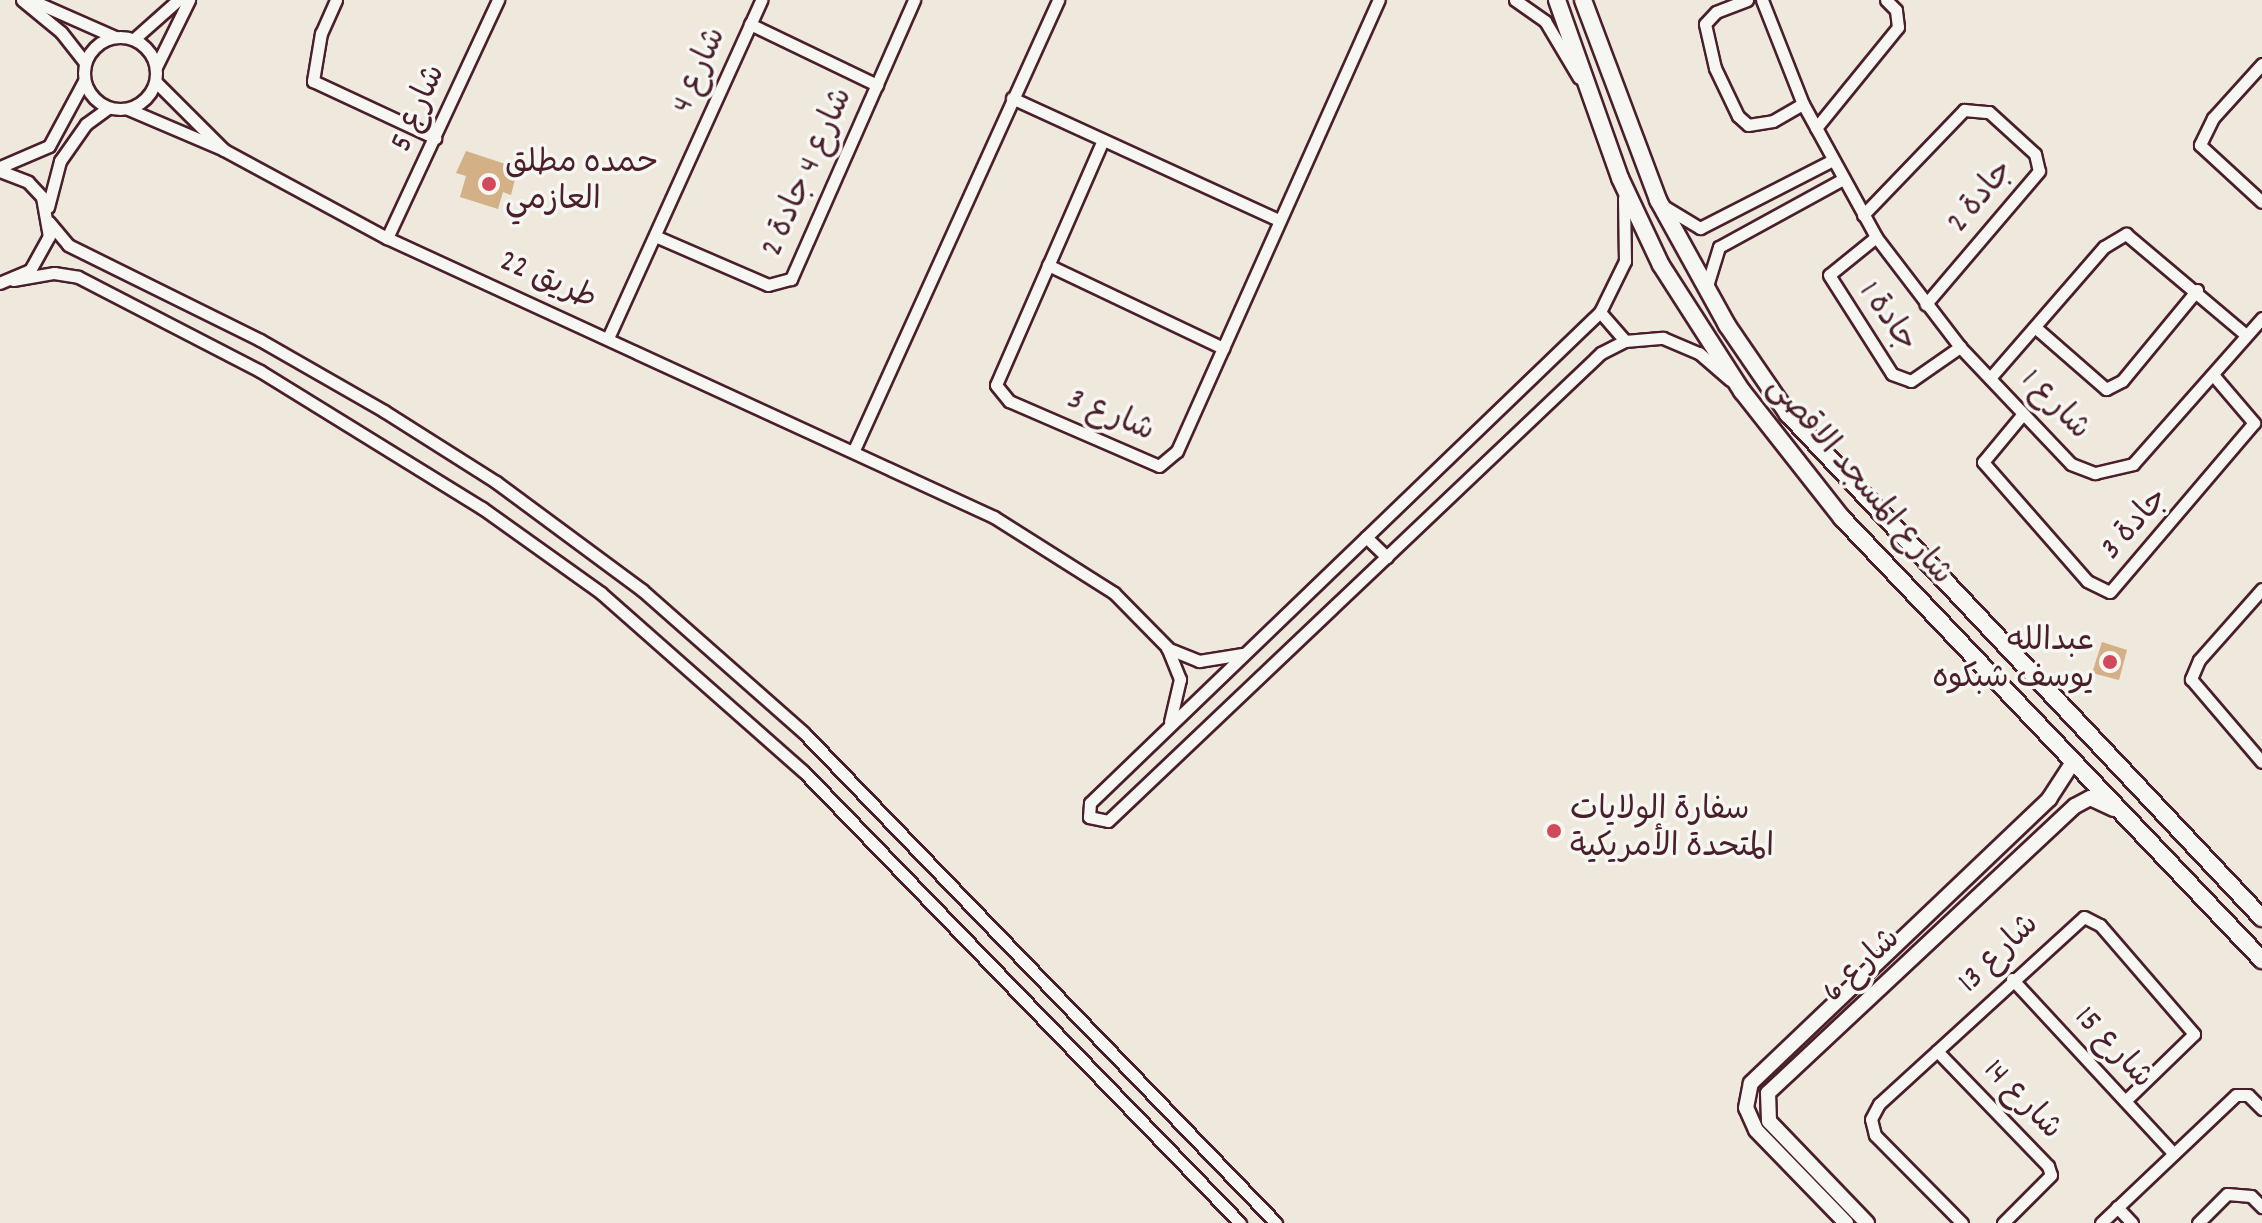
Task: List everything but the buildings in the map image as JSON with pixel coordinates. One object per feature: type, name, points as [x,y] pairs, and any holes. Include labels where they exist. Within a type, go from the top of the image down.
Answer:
[{"type":"main road","name":"شارع المسجد الاقصى","points":[[1557,0],[1587,92],[1620,178],[1661,265],[1742,391],[1824,496],[2262,960]]},
{"type":"main road","name":"شارع المسجد الاقصى","points":[[1583,0],[1658,200],[1706,289],[1788,414],[1888,526],[2262,918]]},
{"type":"main road","points":[[1824,496],[1836,499],[1871,534],[1884,533],[1888,526]]},
{"type":"main road","points":[[1996,680],[2011,669],[2049,710],[2077,724]]},
{"type":"street","points":[[22,0],[61,32],[85,63]]},
{"type":"street","points":[[31,0],[115,37],[134,39],[156,67]]},
{"type":"street","points":[[134,39],[178,0]]},
{"type":"street","points":[[84,81],[108,108],[127,109],[146,99],[156,82],[156,67],[189,0]]},
{"type":"street","points":[[336,0],[321,33],[313,81],[435,138]]},
{"type":"street","name":"شارع 5","points":[[387,238],[498,0]]},
{"type":"street","name":"شارع 4","points":[[608,338],[761,0]]},
{"type":"street","name":"شارع 4 جادة 2","points":[[655,236],[768,285],[791,279],[914,0]]},
{"type":"street","points":[[854,450],[1058,0]]},
{"type":"street","name":"شارع 3","points":[[1103,140],[997,372],[996,385],[1009,401],[1159,466],[1177,451],[1379,0]]},
{"type":"street","points":[[1515,0],[1545,21],[1587,92]]},
{"type":"street","points":[[1747,0],[1716,12],[1705,24],[1715,68],[1738,116],[1748,125],[1773,121],[1803,104]]},
{"type":"street","name":"شارع 1","points":[[1762,0],[1803,104],[1876,237],[1960,347],[2071,464],[2113,472],[2155,444],[2262,318]]},
{"type":"street","points":[[1816,128],[1898,27],[1896,10],[1886,0]]},
{"type":"street","name":"شارع 4 جادة 2","points":[[750,24],[877,85]]},
{"type":"street","points":[[0,169],[49,146],[84,81],[85,63],[97,45],[115,37]]},
{"type":"street","points":[[2262,64],[2213,118],[2200,145],[2262,202]]},
{"type":"street","name":"طريق 22","points":[[156,82],[224,150]]},
{"type":"street","points":[[1012,98],[1278,220]]},
{"type":"street","points":[[13,280],[43,255],[50,182],[74,140],[108,108]]},
{"type":"street","name":"طريق 22","points":[[127,109],[224,150],[387,238],[854,450],[994,517],[1114,593],[1167,647],[1181,691],[1164,732]]},
{"type":"street","name":"جادة 2","points":[[1863,215],[1964,110],[1989,112],[2035,154],[2039,171],[1926,304]]},
{"type":"street","points":[[60,130],[74,140]]},
{"type":"street","points":[[1658,200],[1700,228],[1833,160]]},
{"type":"street","points":[[0,169],[28,182],[68,245],[260,340],[384,411],[496,482],[642,590],[803,732],[1276,1223]]},
{"type":"street","points":[[1620,178],[1628,247],[1616,288],[1600,312],[1090,803],[1093,821],[1108,821],[1601,353],[1625,341],[1663,338],[1688,346],[1742,391]]},
{"type":"street","points":[[1706,289],[1719,247],[1843,179]]},
{"type":"street","points":[[1990,378],[2104,247],[2126,234],[2197,290],[2246,335]]},
{"type":"street","name":"جادة 1","points":[[1876,237],[1829,275],[1892,374],[1911,381],[1960,347]]},
{"type":"street","points":[[1048,265],[1223,348]]},
{"type":"street","points":[[0,283],[54,273],[78,277],[260,371],[482,508],[601,593],[803,771],[1240,1223]]},
{"type":"street","points":[[2036,328],[2106,389],[2122,381],[2197,290]]},
{"type":"street","points":[[1600,312],[1625,341]]},
{"type":"street","name":"جادة 3","points":[[2022,415],[1983,462],[2087,581],[2110,592],[2254,423],[2214,376]]},
{"type":"street","points":[[1366,537],[1387,557]]},
{"type":"street","points":[[2262,589],[2199,660],[2191,679],[2262,762]]},
{"type":"street","name":"طريق 22","points":[[1167,647],[1211,661],[1252,647]]},
{"type":"street","name":"شارع 6","points":[[1867,1223],[1749,1119],[1746,1100],[1755,1075],[2034,814],[2073,762]]},
{"type":"street","name":"شارع 6","points":[[1846,1223],[1766,1116],[1768,1093],[2050,829],[2090,798],[2128,818]]},
{"type":"street","points":[[2034,814],[2050,829]]},
{"type":"street","name":"شارع 13","points":[[1962,1223],[1875,1135],[1871,1119],[1879,1104],[2069,925],[2084,917],[2100,925],[2194,1034],[2125,1101]]},
{"type":"street","name":"شارع 15","points":[[2012,979],[2174,1154]]},
{"type":"street","name":"شارع 14","points":[[1937,1051],[2048,1166],[2051,1175],[2003,1223]]},
{"type":"street","points":[[2101,1223],[2236,1095],[2248,1095],[2262,1109]]},
{"type":"street","points":[[2198,1223],[2227,1194],[2251,1196],[2262,1207]]},
{"type":"street","points":[[2117,1207],[2132,1223]]},
{"type":"place","name":"حمده مطلق العازمي","points":[[489,184]]},
{"type":"place","name":"عبدالله يوسف شبكوه","points":[[2110,662]]},
{"type":"place","name":"سفارة الولايات المتحدة الأمريكية","points":[[1554,831]]}]
